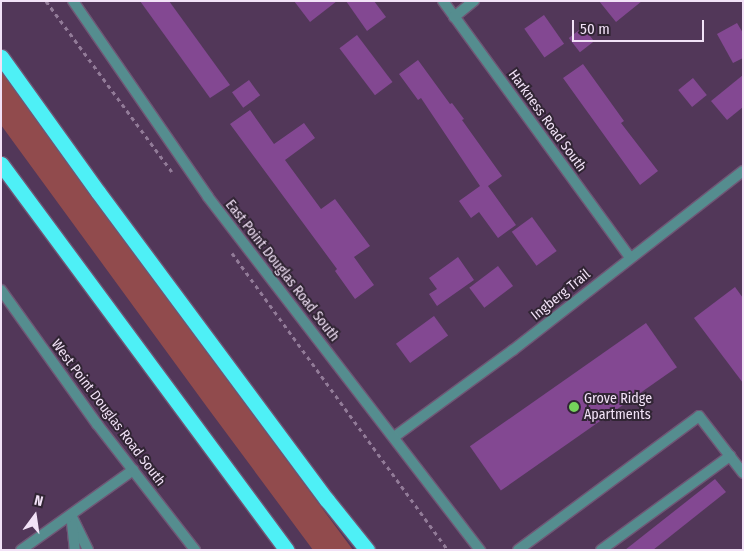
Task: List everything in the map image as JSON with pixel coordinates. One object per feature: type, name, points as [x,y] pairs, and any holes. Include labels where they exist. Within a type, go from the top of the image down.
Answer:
[{"type":"highway","points":[[1,57],[104,200],[327,500],[367,550]]},
{"type":"highway","points":[[1,164],[287,550]]},
{"type":"street","name":"East Point Douglas Road South","points":[[73,1],[208,197],[480,550]]},
{"type":"street","name":"Harkness Road South","points":[[443,1],[630,257]]},
{"type":"street","points":[[454,17],[474,1]]},
{"type":"street","name":"Ingberg Trail","points":[[394,437],[513,350],[630,257],[743,171]]},
{"type":"street","name":"West Point Douglas Road South","points":[[1,290],[133,470],[195,550]]},
{"type":"street","points":[[518,550],[699,416],[743,473]]},
{"type":"street","points":[[601,550],[730,456]]},
{"type":"street","points":[[21,550],[133,470]]},
{"type":"street","points":[[71,514],[75,550]]},
{"type":"street","points":[[71,514],[88,550]]},
{"type":"path","points":[[46,1],[176,177]]},
{"type":"path","points":[[228,248],[448,550]]},
{"type":"shaded area","points":[[1,70],[353,550],[313,550],[207,407],[1,125]]},
{"type":"building","points":[[140,1],[169,1],[230,85],[210,98]]},
{"type":"building","points":[[294,1],[337,1],[310,22]]},
{"type":"building","points":[[346,1],[374,1],[386,17],[367,31]]},
{"type":"building","points":[[599,1],[642,1],[616,22]]},
{"type":"building","points":[[544,15],[564,44],[544,57],[524,29]]},
{"type":"building","points":[[737,23],[743,33],[743,58],[733,63],[717,34]]},
{"type":"building","points":[[583,27],[594,41],[580,52],[569,38]]},
{"type":"building","points":[[357,35],[393,82],[375,95],[339,48]]},
{"type":"building","points":[[418,60],[450,104],[452,103],[464,119],[462,120],[502,176],[488,186],[516,225],[498,238],[479,212],[471,218],[459,201],[480,186],[421,98],[418,100],[399,74]]},
{"type":"building","points":[[583,64],[624,121],[621,123],[658,171],[640,185],[563,78]]},
{"type":"building","points":[[743,75],[743,107],[727,120],[711,101]]},
{"type":"building","points":[[693,78],[707,95],[692,107],[678,90]]},
{"type":"building","points":[[249,80],[260,95],[243,108],[232,92]]},
{"type":"building","points":[[250,110],[274,144],[304,123],[315,138],[285,160],[321,209],[335,199],[370,246],[354,257],[374,285],[355,299],[335,271],[337,269],[230,124]]},
{"type":"building","points":[[532,217],[557,251],[536,266],[512,232]]},
{"type":"building","points":[[458,257],[474,280],[437,306],[429,294],[437,289],[429,278]]},
{"type":"building","points":[[498,266],[513,286],[484,308],[469,288]]},
{"type":"building","points":[[735,287],[743,298],[743,383],[694,318]]},
{"type":"building","points":[[434,316],[448,335],[410,363],[396,344]]},
{"type":"building","name":"Grove Ridge Apartments","points":[[646,323],[677,367],[501,491],[470,446]]},
{"type":"building","points":[[715,479],[726,492],[653,550],[625,550]]},
{"type":"place","name":"Grove Ridge Apartments","points":[[574,407]]}]
